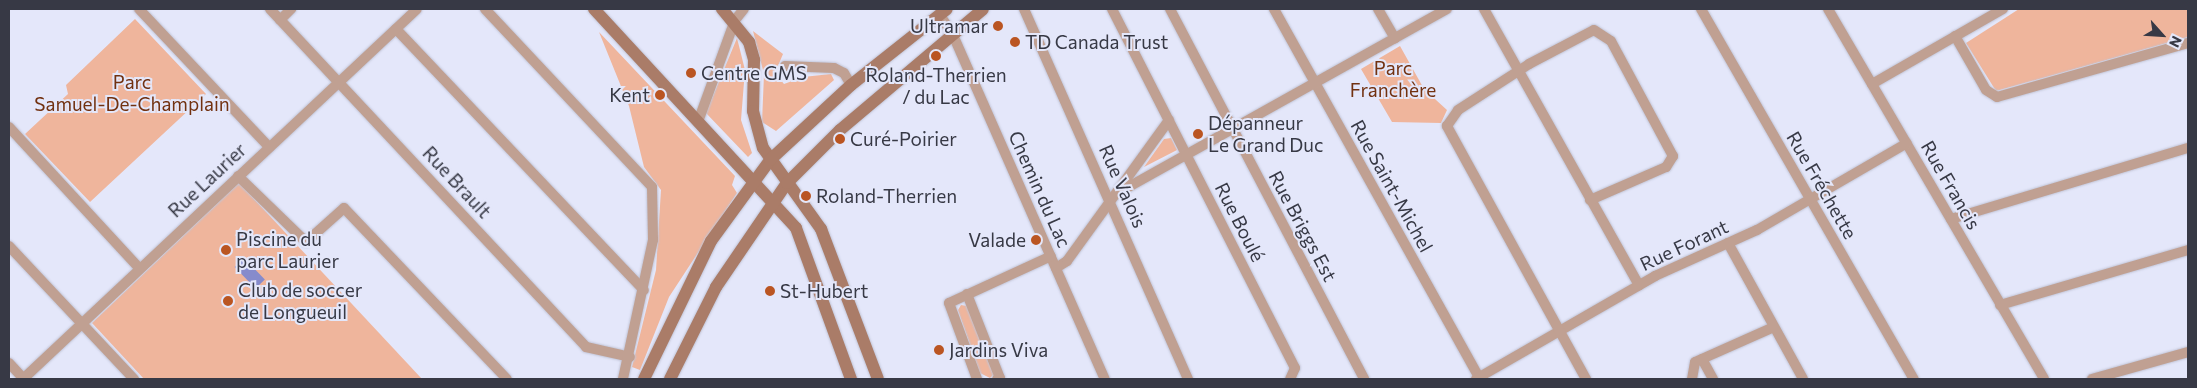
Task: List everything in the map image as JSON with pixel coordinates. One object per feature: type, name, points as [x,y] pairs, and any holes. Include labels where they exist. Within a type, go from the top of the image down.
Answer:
[{"type":"main road","points":[[594,9],[775,202],[804,244],[851,379]]},
{"type":"main road","points":[[722,9],[735,20],[754,60],[756,128],[770,160],[821,229],[878,379]]},
{"type":"main road","points":[[670,379],[716,287],[787,182],[840,130],[983,9]]},
{"type":"main road","points":[[644,379],[707,248],[770,160],[851,85],[944,12]]},
{"type":"street","points":[[139,9],[269,147]]},
{"type":"street","name":"Rue Brault","points":[[270,9],[586,347],[630,357]]},
{"type":"street","points":[[280,20],[291,9]]},
{"type":"street","name":"Rue Laurier","points":[[23,379],[138,267],[417,9]]},
{"type":"street","points":[[485,9],[650,182],[654,197],[653,231],[644,290],[630,357],[623,379]]},
{"type":"street","points":[[699,119],[735,20],[744,9]]},
{"type":"street","name":"Rue Valois","points":[[1024,9],[1113,197],[1188,379]]},
{"type":"street","name":"Rue Boulé","points":[[1112,9],[1186,154],[1293,375]]},
{"type":"street","name":"Rue Briggs Est","points":[[1170,9],[1364,379]]},
{"type":"street","name":"Rue Saint-Michel","points":[[1274,9],[1478,379]]},
{"type":"street","points":[[1378,9],[1395,39]]},
{"type":"street","points":[[1113,197],[1186,154],[1316,86],[1447,9]]},
{"type":"street","points":[[1484,9],[1639,285]]},
{"type":"street","name":"Rue Fréchette","points":[[1701,9],[1914,379]]},
{"type":"street","name":"Rue Francis","points":[[1828,9],[2044,379]]},
{"type":"street","points":[[1872,84],[2003,9]]},
{"type":"street","name":"Chemin du Lac","points":[[944,12],[1105,379]]},
{"type":"street","points":[[396,28],[644,290]]},
{"type":"street","points":[[1586,379],[1447,130],[1454,113],[1586,32],[1603,32],[1672,149],[1673,160],[1666,167],[1590,200]]},
{"type":"street","points":[[1955,36],[1986,90],[1997,97],[2188,43]]},
{"type":"street","points":[[786,66],[834,68],[844,73],[851,85]]},
{"type":"street","points":[[1056,268],[1067,261],[1169,120]]},
{"type":"street","points":[[9,127],[138,267]]},
{"type":"street","name":"Rue Forant","points":[[1478,379],[1639,285],[1728,243],[1810,200],[1907,143]]},
{"type":"street","points":[[1951,219],[2188,148]]},
{"type":"street","points":[[238,176],[306,242],[344,208],[507,379]]},
{"type":"street","points":[[1728,243],[1803,379]]},
{"type":"street","points":[[9,246],[134,379]]},
{"type":"street","points":[[2000,305],[2188,250]]},
{"type":"street","points":[[977,379],[949,303],[1051,256]]},
{"type":"street","points":[[967,294],[1000,378],[997,379]]},
{"type":"street","points":[[1692,379],[1691,367],[1702,359],[1774,327]]},
{"type":"street","points":[[2092,379],[2188,352]]},
{"type":"street","points":[[1702,359],[1713,379]]},
{"type":"street","points":[[9,363],[23,379]]},
{"type":"green space","points":[[2019,9],[2188,9],[2188,37],[1996,91],[1966,43]]},
{"type":"green space","name":"Parc Samuel-De-Champlain","points":[[135,19],[206,94],[90,202],[25,134],[68,94],[66,85]]},
{"type":"green space","points":[[753,31],[783,54],[775,73],[784,84],[803,77],[831,74],[834,80],[776,131],[762,122],[764,74]]},
{"type":"green space","points":[[599,32],[735,176],[732,185],[737,193],[669,297],[640,370],[632,367],[656,270],[661,190],[644,167],[629,106]]},
{"type":"green space","points":[[737,38],[745,70],[741,120],[752,153],[748,157],[706,113]]},
{"type":"green space","name":"Parc Franchère","points":[[1400,46],[1424,89],[1447,110],[1441,123],[1392,122],[1361,69]]},
{"type":"green space","points":[[1171,138],[1177,150],[1144,167],[1164,139]]},
{"type":"green space","points":[[239,183],[422,379],[144,379],[92,323]]},
{"type":"green space","points":[[961,305],[967,306],[994,374],[990,378],[980,373],[958,310]]},
{"type":"water","points":[[244,258],[265,280],[255,289],[235,267]]},
{"type":"place","name":"Ultramar","points":[[998,26]]},
{"type":"place","name":"TD Canada Trust","points":[[1015,42]]},
{"type":"place","name":"Roland-Therrien / du Lac","points":[[936,56]]},
{"type":"place","name":"Centre GMS","points":[[691,73]]},
{"type":"place","name":"Kent","points":[[660,95]]},
{"type":"place","name":"Dépanneur Le Grand Duc","points":[[1198,134]]},
{"type":"place","name":"Curé-Poirier","points":[[840,139]]},
{"type":"place","name":"Roland-Therrien","points":[[806,196]]},
{"type":"place","name":"Valade","points":[[1036,240]]},
{"type":"place","name":"Piscine du parc Laurier","points":[[226,250]]},
{"type":"place","name":"St-Hubert","points":[[770,291]]},
{"type":"place","name":"Club de soccer de Longueuil","points":[[228,301]]},
{"type":"place","name":"Jardins Viva","points":[[939,350]]}]
